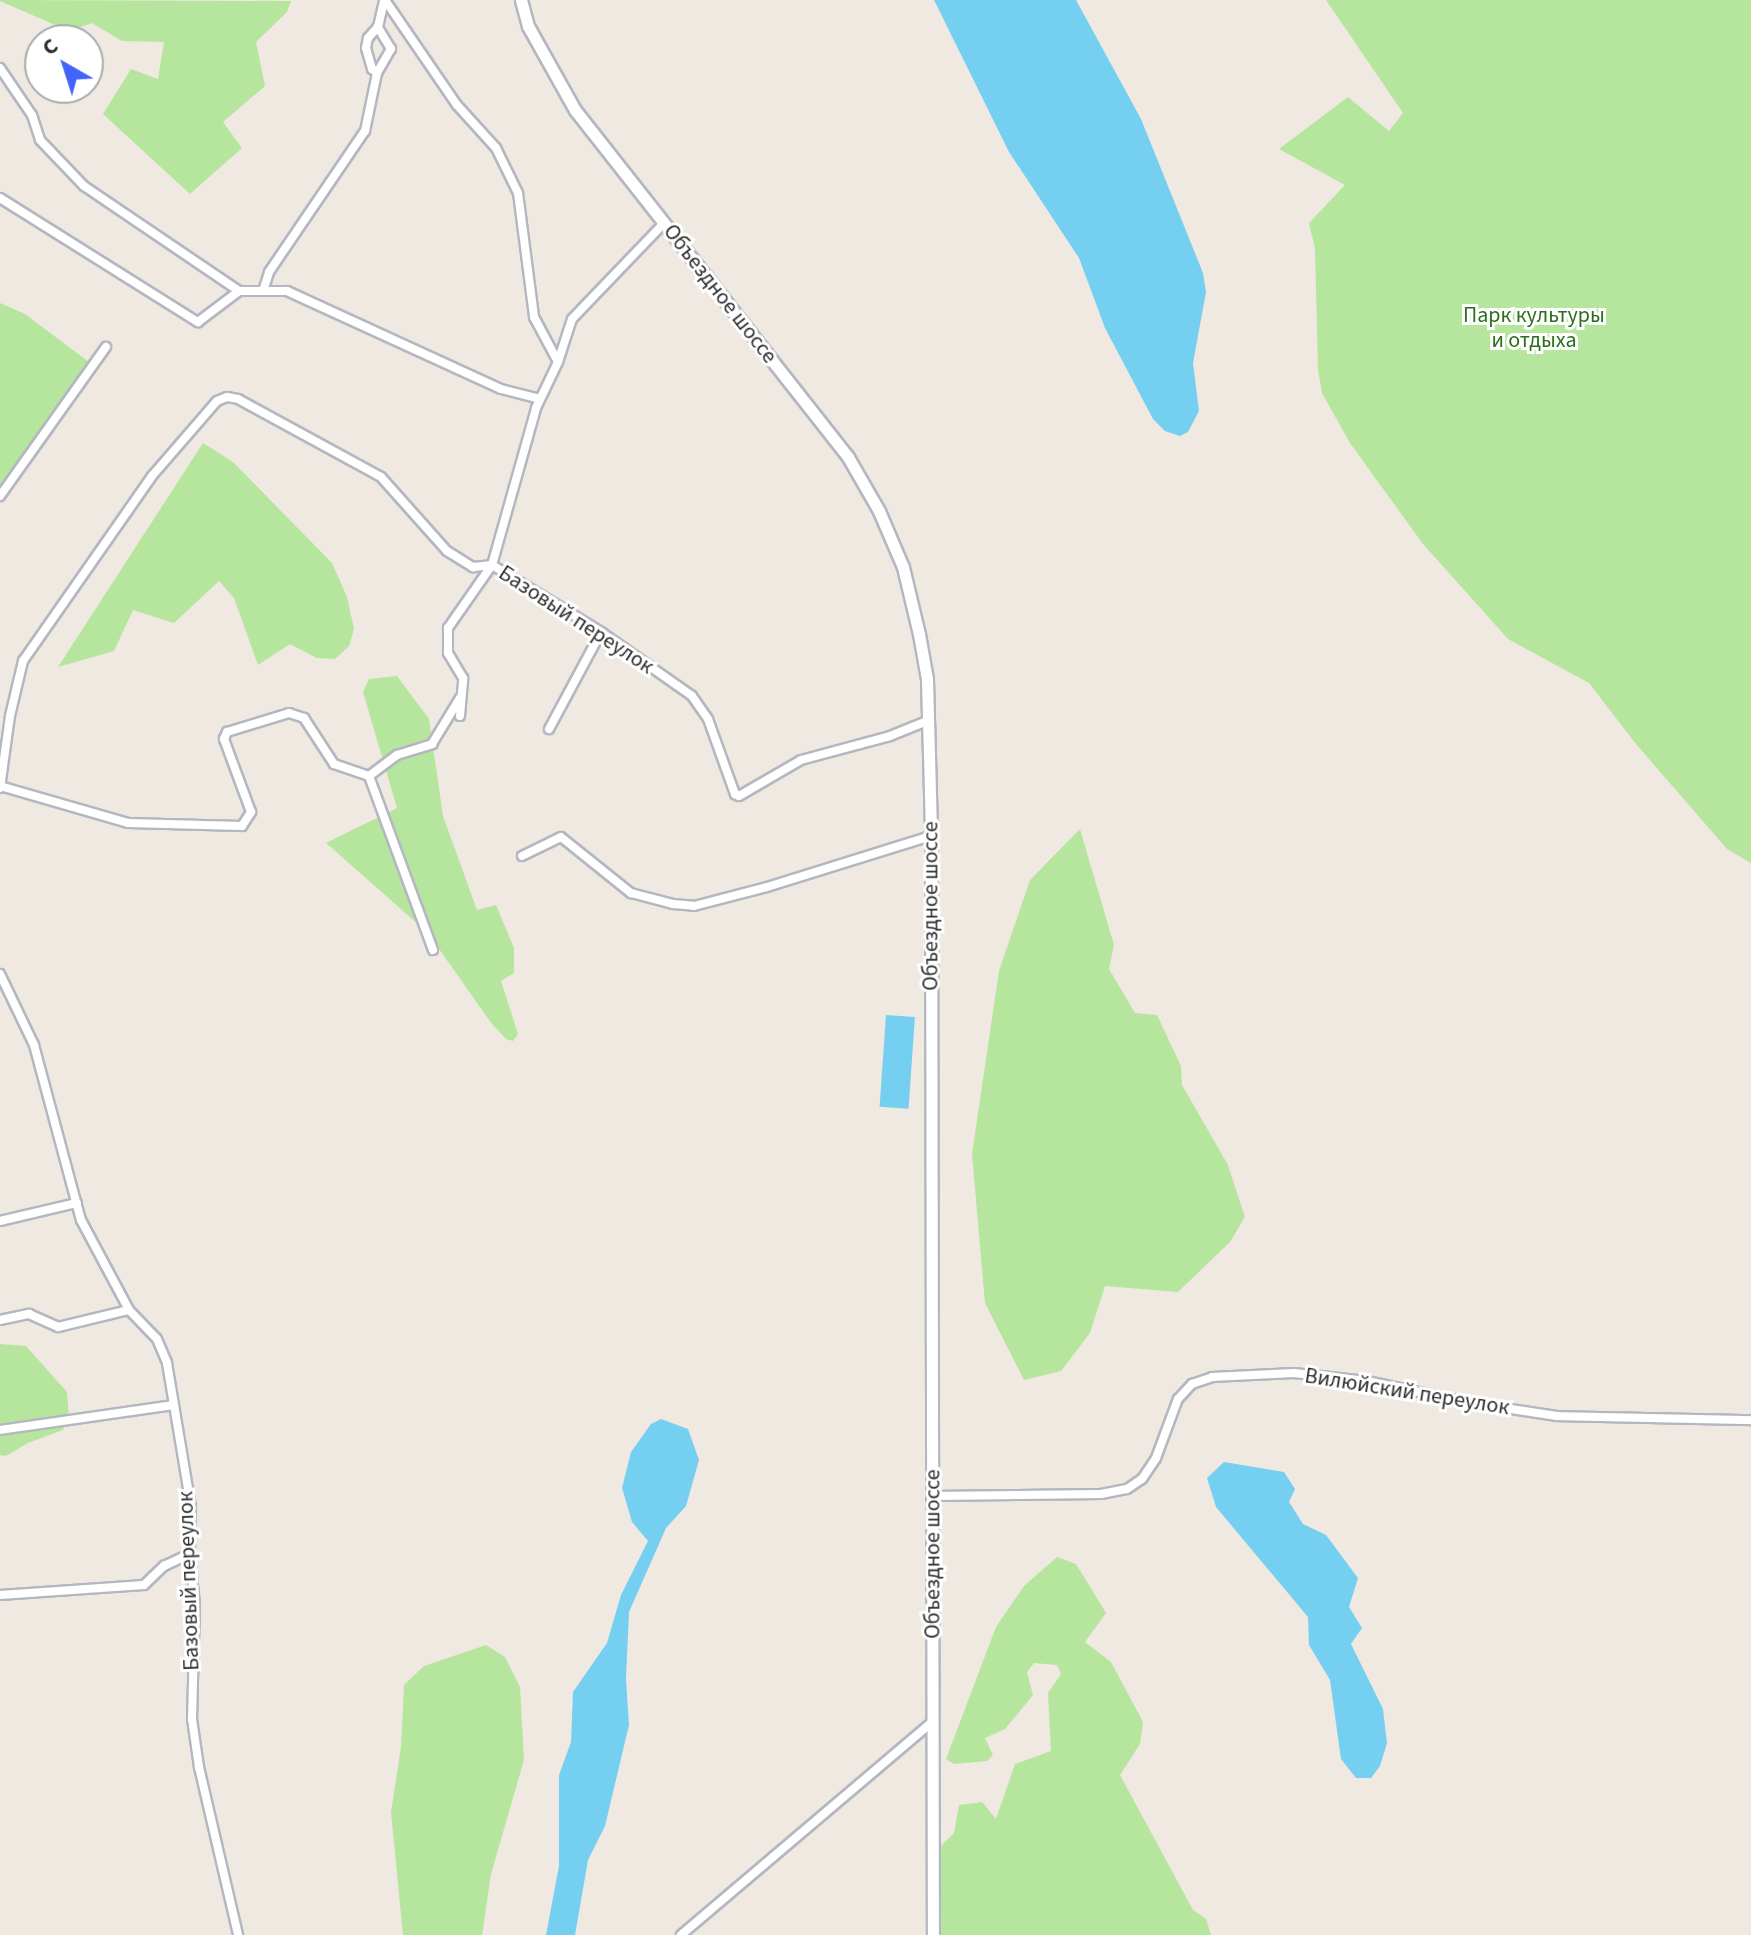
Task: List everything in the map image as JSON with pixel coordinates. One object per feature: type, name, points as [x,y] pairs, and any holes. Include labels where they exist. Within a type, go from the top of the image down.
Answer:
[{"type":"main road","name":"Объездное шоссе","points":[[521,0],[528,26],[575,110],[848,457],[879,511],[903,567],[919,634],[927,679],[931,836],[933,1935]]},
{"type":"street","points":[[377,73],[372,69],[366,48],[368,38],[378,27],[384,0]]},
{"type":"street","points":[[384,0],[457,105],[496,148],[518,193],[534,317],[558,362]]},
{"type":"street","points":[[263,291],[269,272],[365,131],[377,73],[391,49],[378,27]]},
{"type":"street","points":[[0,68],[32,115],[40,140],[84,186],[239,291],[287,291],[501,389],[540,399]]},
{"type":"street","points":[[0,198],[198,322],[239,291]]},
{"type":"street","points":[[460,716],[463,678],[448,653],[448,628],[492,565],[540,399],[558,362],[572,319],[663,224]]},
{"type":"street","points":[[0,496],[106,347]]},
{"type":"street","name":"Базовый переулок","points":[[0,787],[10,716],[23,661],[152,476],[217,401],[227,397],[238,399],[381,477],[447,551],[473,567],[492,565],[601,632],[692,696],[708,719],[735,794],[739,796],[801,760],[890,736],[927,721]]},
{"type":"street","points":[[549,729],[601,632]]},
{"type":"street","points":[[369,776],[397,755],[432,744],[462,696]]},
{"type":"street","points":[[0,787],[128,823],[242,826],[251,812],[224,739],[227,732],[289,713],[304,718],[334,764],[369,776]]},
{"type":"street","points":[[369,776],[433,950]]},
{"type":"street","points":[[522,856],[561,837],[631,893],[694,906],[767,887],[931,836]]},
{"type":"street","name":"Базовый переулок","points":[[0,974],[34,1045],[81,1220],[129,1310],[157,1339],[167,1363],[191,1507],[190,1554],[195,1605],[192,1719],[199,1767],[238,1935]]},
{"type":"street","points":[[0,1221],[77,1203]]},
{"type":"street","points":[[0,1320],[29,1314],[58,1327],[129,1310]]},
{"type":"street","name":"Вилюйский переулок","points":[[934,1496],[1101,1494],[1127,1489],[1142,1479],[1156,1458],[1178,1399],[1192,1384],[1212,1377],[1294,1373],[1367,1381],[1465,1402],[1557,1416],[1751,1420]]},
{"type":"street","points":[[0,1430],[173,1405]]},
{"type":"street","points":[[0,1595],[144,1585],[164,1566],[190,1554]]},
{"type":"street","points":[[681,1935],[932,1722]]},
{"type":"green space","points":[[0,0],[291,1],[287,12],[256,42],[265,86],[223,122],[242,148],[190,194],[103,114],[131,69],[158,79],[164,42],[122,41],[104,30],[104,24],[53,24]]},
{"type":"green space","name":"Парк культуры и отдыха","points":[[1326,0],[1751,0],[1751,863],[1727,849],[1636,744],[1589,683],[1508,639],[1423,544],[1350,443],[1322,393],[1318,370],[1315,249],[1309,223],[1345,185],[1279,149],[1348,97],[1389,131],[1403,113]]},
{"type":"green space","points":[[0,303],[25,314],[89,362],[0,487]]},
{"type":"green space","points":[[203,443],[233,462],[332,563],[347,597],[354,629],[349,646],[335,659],[317,658],[290,644],[258,665],[234,598],[219,581],[174,623],[133,610],[114,651],[58,667]]},
{"type":"green space","points":[[397,676],[429,719],[443,816],[477,910],[496,905],[514,948],[514,973],[501,981],[518,1034],[513,1041],[506,1039],[492,1024],[427,932],[326,843],[397,808],[363,692],[369,679]]},
{"type":"green space","points":[[1080,829],[1114,945],[1109,969],[1135,1013],[1157,1015],[1181,1066],[1182,1085],[1228,1165],[1245,1217],[1230,1242],[1178,1292],[1105,1286],[1090,1333],[1061,1371],[1024,1380],[985,1303],[972,1154],[999,971],[1030,880]]},
{"type":"green space","points":[[0,1344],[26,1346],[67,1392],[69,1418],[63,1430],[28,1443],[6,1456],[0,1455]]},
{"type":"green space","points":[[1057,1557],[1076,1564],[1106,1613],[1085,1642],[1111,1662],[1143,1722],[1140,1744],[1120,1775],[1193,1910],[1206,1919],[1211,1935],[941,1935],[939,1848],[954,1833],[959,1805],[982,1802],[996,1819],[1015,1764],[1051,1751],[1048,1693],[1061,1674],[1057,1665],[1034,1663],[1027,1672],[1033,1695],[1005,1729],[985,1738],[993,1755],[987,1761],[954,1764],[946,1759],[996,1627],[1024,1586]]},
{"type":"green space","points":[[486,1645],[505,1657],[520,1687],[524,1760],[491,1874],[482,1935],[403,1935],[391,1812],[401,1747],[404,1685],[424,1666]]},
{"type":"water","points":[[934,0],[1076,0],[1141,119],[1203,273],[1206,292],[1193,363],[1199,411],[1188,432],[1180,436],[1165,431],[1153,419],[1105,328],[1079,258],[1009,152]]},
{"type":"water","points":[[886,1015],[915,1017],[909,1109],[880,1107]]},
{"type":"water","points":[[661,1419],[688,1429],[699,1460],[686,1506],[666,1528],[629,1612],[626,1679],[629,1725],[605,1826],[588,1860],[575,1935],[546,1935],[559,1866],[559,1775],[571,1742],[573,1692],[607,1643],[621,1595],[648,1541],[632,1522],[622,1488],[631,1452],[651,1424]]},
{"type":"water","points":[[1224,1462],[1284,1472],[1295,1489],[1289,1502],[1303,1524],[1326,1535],[1358,1578],[1349,1607],[1362,1628],[1351,1644],[1383,1709],[1387,1743],[1380,1766],[1371,1778],[1356,1778],[1341,1759],[1330,1680],[1309,1645],[1308,1617],[1216,1507],[1207,1478]]}]
